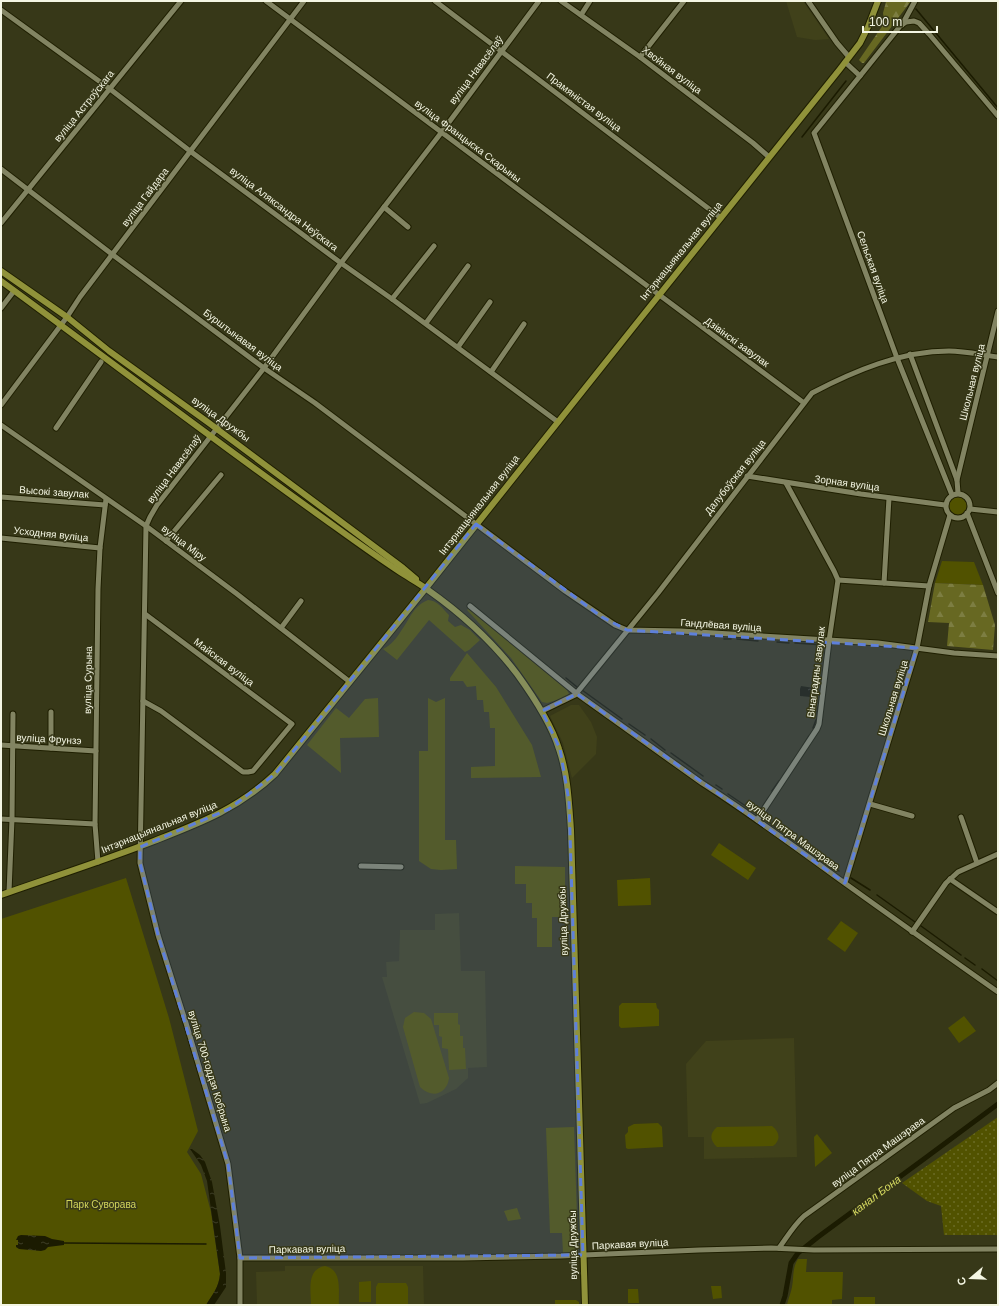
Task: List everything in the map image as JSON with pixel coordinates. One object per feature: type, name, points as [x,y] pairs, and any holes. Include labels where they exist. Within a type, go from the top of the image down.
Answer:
[{"type":"main road","name":"Інтэрнацыянальная вуліца","points":[[1,895],[140,847],[208,820],[229,809],[253,793],[275,774],[426,588],[847,60],[862,38],[878,3]]},
{"type":"main road","name":"вуліца Дружбы","points":[[1,271],[67,317],[109,350],[403,568],[473,625],[493,645],[517,674],[542,711],[560,749],[569,801],[585,1305]]},
{"type":"main road","points":[[1,274],[20,285]]},
{"type":"main road","name":"вуліца Дружбы","points":[[1,281],[362,546],[426,588]]},
{"type":"main road","points":[[16,293],[35,303],[59,320],[67,317]]},
{"type":"main road","points":[[61,326],[63,324],[68,324],[89,339],[109,350]]},
{"type":"main road","points":[[166,403],[183,412],[209,430],[217,429]]},
{"type":"main road","points":[[211,436],[216,434],[219,435],[257,459]]},
{"type":"street","name":"вуліца Астроўскага","points":[[1,223],[181,1]]},
{"type":"street","name":"вуліца Францыска Скарыны","points":[[266,1],[659,296]]},
{"type":"street","name":"вуліца Гайдара","points":[[1,405],[61,326],[80,297],[304,1]]},
{"type":"street","name":"Прамяністая вуліца","points":[[435,1],[721,218]]},
{"type":"street","name":"вуліца Навасёлаў","points":[[140,847],[146,526],[150,517],[157,505],[264,368],[341,263],[441,133],[539,1]]},
{"type":"street","name":"Хвойная вуліца","points":[[561,1],[640,57],[753,143],[769,157]]},
{"type":"street","points":[[581,15],[590,1]]},
{"type":"street","points":[[640,57],[684,1]]},
{"type":"street","points":[[808,1],[847,60],[860,76],[902,25],[906,22],[914,21],[919,23],[998,116]]},
{"type":"street","points":[[902,25],[915,1]]},
{"type":"street","name":"вуліца Аляксандра Неўскага","points":[[1,10],[110,89],[190,151],[558,422]]},
{"type":"street","name":"Сельская вуліца","points":[[860,76],[814,133],[897,358],[952,495]]},
{"type":"street","name":"Бурштынавая вуліца","points":[[1,169],[264,368],[315,403],[476,524]]},
{"type":"street","points":[[384,207],[408,227]]},
{"type":"street","points":[[392,299],[434,246]]},
{"type":"street","points":[[426,324],[468,266]]},
{"type":"street","points":[[1,308],[16,293]]},
{"type":"street","name":"Дзівінскі завулак","points":[[659,296],[804,403]]},
{"type":"street","points":[[458,347],[490,302]]},
{"type":"street","name":"Школьная вуліца","points":[[957,480],[998,311]]},
{"type":"street","points":[[491,372],[524,324]]},
{"type":"street","name":"Далубоўская вуліца","points":[[542,711],[568,699],[576,693],[658,593],[812,393],[838,379],[910,354],[950,351],[998,356]]},
{"type":"street","points":[[910,354],[957,480],[958,493]]},
{"type":"street","points":[[56,428],[101,362]]},
{"type":"street","name":"вуліца Міру","points":[[1,425],[146,526],[350,682]]},
{"type":"street","points":[[166,541],[221,475]]},
{"type":"street","name":"Зорная вуліца","points":[[747,476],[786,483],[945,505]]},
{"type":"street","points":[[786,483],[838,580],[929,586]]},
{"type":"street","points":[[969,511],[964,517],[954,518],[946,509],[945,505],[948,497],[958,493],[966,496],[969,500],[969,511],[998,593]]},
{"type":"street","name":"Высокі завулак","points":[[1,498],[105,505]]},
{"type":"street","points":[[884,583],[889,498]]},
{"type":"street","name":"вуліца Сурына","points":[[98,862],[95,824],[100,548],[106,499]]},
{"type":"street","points":[[969,511],[998,512]]},
{"type":"street","name":"Школьная вуліца","points":[[845,883],[917,648],[929,586],[950,515]]},
{"type":"street","name":"Гандлёвая вуліца","points":[[476,524],[602,617],[627,630],[675,631],[878,643],[954,653],[998,656]]},
{"type":"street","name":"Усходняя вуліца","points":[[1,538],[100,548]]},
{"type":"street","name":"Вінаградны завулак","points":[[758,820],[819,724],[838,580]]},
{"type":"street","points":[[281,628],[301,601]]},
{"type":"street","name":"вуліца Пятра Машэрава","points":[[470,606],[576,693],[702,783],[758,820],[912,932],[998,992]]},
{"type":"street","name":"Майская вуліца","points":[[143,701],[161,711],[243,772],[253,771],[292,724],[145,614]]},
{"type":"street","points":[[51,712],[51,748]]},
{"type":"street","points":[[9,892],[12,819],[13,714]]},
{"type":"street","name":"вуліца Фрунзэ","points":[[1,745],[96,750]]},
{"type":"street","points":[[870,804],[912,816]]},
{"type":"street","points":[[961,817],[977,863]]},
{"type":"street","points":[[1,819],[95,824]]},
{"type":"street","name":"вуліца 700-годдзя Кобрына","points":[[140,847],[140,863],[158,936],[186,1023],[228,1164],[240,1258],[240,1305]]},
{"type":"street","points":[[912,932],[946,882],[958,872],[998,854]]},
{"type":"street","points":[[361,866],[401,867]]},
{"type":"street","points":[[950,879],[998,912]]},
{"type":"street","name":"вуліца Пятра Машэрава","points":[[779,1248],[804,1216],[948,1112],[989,1090],[998,1083]]},
{"type":"street","name":"Паркавая вуліца","points":[[240,1258],[463,1258],[779,1248],[814,1250],[998,1249]]},
{"type":"highlighted area","points":[[476,524],[602,617],[627,630],[917,648],[845,883],[577,694],[542,711],[560,749],[569,801],[583,1255],[240,1258],[228,1164],[158,935],[140,863],[140,847],[229,809],[275,774]]},
{"type":"shaded area","points":[[786,1],[803,1],[829,39],[815,40],[797,37]]},
{"type":"shaded area","points":[[571,705],[579,705],[591,722],[597,737],[596,754],[572,778],[563,743],[550,716]]},
{"type":"shaded area","points":[[459,913],[461,971],[485,971],[487,1067],[468,1068],[468,1078],[456,1089],[427,1103],[420,1104],[382,977],[387,977],[386,962],[399,961],[400,930],[435,930],[435,914]]},
{"type":"shaded area","points":[[794,1038],[797,1157],[704,1159],[704,1137],[688,1137],[686,1064],[706,1041]]},
{"type":"shaded area","points":[[285,1266],[423,1266],[424,1305],[257,1305],[256,1272],[285,1271]]},
{"type":"green space","points":[[911,1],[864,63],[862,63],[859,60],[883,25],[883,13],[886,2]]},
{"type":"green space","points":[[958,497],[964,500],[967,506],[964,512],[958,515],[952,512],[949,506],[952,500]]},
{"type":"green space","points":[[942,561],[974,562],[983,585],[935,583]]},
{"type":"green space","points":[[935,583],[983,585],[995,625],[993,650],[947,646],[949,623],[928,622]]},
{"type":"green space","points":[[428,600],[437,603],[449,615],[448,621],[455,627],[461,625],[470,630],[480,640],[465,652],[429,620],[397,660],[383,649],[395,639],[415,609]]},
{"type":"green space","points":[[470,607],[567,690],[569,694],[567,697],[547,703],[542,702],[511,658],[467,610]]},
{"type":"green space","points":[[467,653],[496,687],[532,745],[541,777],[471,778],[471,767],[495,766],[495,728],[490,728],[489,712],[484,712],[483,700],[477,700],[476,686],[467,687],[463,681],[450,681],[450,678]]},
{"type":"green space","points":[[378,698],[379,737],[340,738],[341,773],[307,745],[336,708],[349,718],[365,699]]},
{"type":"green space","points":[[428,698],[436,702],[445,698],[445,840],[456,840],[457,869],[431,869],[419,861],[419,751],[428,751]]},
{"type":"green space","points":[[719,843],[756,868],[748,880],[711,855]]},
{"type":"green space","points":[[515,866],[565,867],[565,902],[568,917],[552,917],[552,947],[537,947],[537,918],[532,918],[532,903],[526,903],[526,884],[515,884]]},
{"type":"green space","name":"Парк Суворава","points":[[126,878],[169,1018],[198,1131],[187,1152],[201,1174],[211,1212],[220,1274],[217,1287],[206,1305],[1,1305],[1,919]]},
{"type":"green space","points":[[650,878],[651,905],[618,906],[617,880]]},
{"type":"green space","points":[[841,921],[858,933],[845,952],[827,939]]},
{"type":"green space","points":[[622,1003],[656,1003],[659,1010],[659,1026],[621,1028],[619,1026],[619,1006]]},
{"type":"green space","points":[[414,1012],[424,1013],[431,1019],[449,1078],[445,1088],[438,1093],[429,1093],[420,1087],[403,1027],[405,1018]]},
{"type":"green space","points":[[434,1013],[458,1013],[460,1036],[463,1036],[463,1048],[465,1048],[466,1069],[449,1070],[448,1049],[442,1048],[442,1037],[439,1036],[439,1025],[434,1025]]},
{"type":"green space","points":[[964,1016],[976,1031],[959,1043],[948,1028]]},
{"type":"green space","points":[[998,1117],[998,1235],[944,1235],[941,1206],[927,1201],[902,1183]]},
{"type":"green space","points":[[658,1123],[662,1127],[663,1147],[626,1148],[625,1135],[628,1132],[628,1127],[634,1124]]},
{"type":"green space","points":[[772,1126],[778,1133],[778,1139],[776,1144],[773,1146],[717,1147],[711,1137],[717,1127]]},
{"type":"green space","points":[[574,1127],[578,1246],[570,1253],[563,1253],[562,1233],[550,1233],[546,1128]]},
{"type":"green space","points":[[817,1134],[832,1153],[815,1167],[814,1137]]},
{"type":"green space","points":[[517,1208],[521,1219],[508,1221],[504,1211]]},
{"type":"green space","points":[[798,1259],[807,1259],[806,1272],[843,1272],[842,1299],[832,1300],[832,1305],[787,1305],[792,1287],[794,1269]]},
{"type":"green space","points":[[325,1266],[331,1268],[337,1276],[339,1305],[311,1305],[310,1287],[312,1276],[315,1271]]},
{"type":"green space","points":[[371,1281],[371,1302],[359,1302],[359,1282]]},
{"type":"green space","points":[[378,1283],[406,1283],[408,1287],[408,1305],[376,1305],[376,1287]]},
{"type":"green space","points":[[711,1286],[721,1286],[722,1298],[713,1299]]},
{"type":"green space","points":[[628,1289],[638,1289],[639,1303],[628,1303]]},
{"type":"green space","points":[[854,1297],[875,1297],[875,1305],[854,1305]]},
{"type":"green space","points":[[555,1300],[576,1300],[579,1302],[579,1305],[555,1305]]},
{"type":"water","points":[[801,686],[814,688],[814,696],[800,696]]},
{"type":"water","points":[[190,1149],[200,1155],[205,1162],[212,1182],[220,1226],[226,1273],[226,1287],[214,1305],[206,1305],[217,1287],[220,1274],[207,1181],[201,1165]]},
{"type":"water","points":[[18,1236],[45,1236],[64,1241],[64,1245],[48,1247],[41,1251],[19,1249],[16,1247],[16,1245],[18,1245],[18,1240],[16,1240]]},
{"type":"waterway","points":[[916,9],[998,108]]},
{"type":"waterway","points":[[802,137],[846,81]]},
{"type":"waterway","points":[[724,639],[731,639]]},
{"type":"waterway","points":[[737,639],[758,641]]},
{"type":"waterway","points":[[777,642],[789,643]]},
{"type":"waterway","points":[[795,643],[824,645],[826,646],[825,658]]},
{"type":"waterway","points":[[566,678],[577,687]]},
{"type":"waterway","points":[[820,697],[821,686]]},
{"type":"waterway","points":[[582,690],[622,719]]},
{"type":"waterway","points":[[817,714],[818,707]]},
{"type":"waterway","points":[[813,728],[816,720]]},
{"type":"waterway","points":[[629,724],[645,735]]},
{"type":"waterway","points":[[803,746],[809,736]]},
{"type":"waterway","points":[[651,739],[665,750]]},
{"type":"waterway","points":[[671,753],[703,776]]},
{"type":"waterway","points":[[783,776],[790,766]]},
{"type":"waterway","points":[[772,791],[779,781]]},
{"type":"waterway","points":[[716,785],[722,789]]},
{"type":"waterway","points":[[728,794],[756,813]]},
{"type":"waterway","points":[[763,806],[769,797]]},
{"type":"waterway","points":[[763,818],[778,829]]},
{"type":"waterway","points":[[785,833],[803,846]]},
{"type":"waterway","points":[[807,849],[814,854]]},
{"type":"waterway","points":[[819,857],[839,871]]},
{"type":"waterway","points":[[851,878],[870,890]]},
{"type":"waterway","points":[[877,895],[915,922]]},
{"type":"waterway","points":[[921,926],[961,955]]},
{"type":"waterway","points":[[965,958],[975,965]]},
{"type":"waterway","points":[[982,969],[998,981]]},
{"type":"waterway","name":"канал Бона","points":[[782,1305],[791,1263],[798,1253],[998,1104]]},
{"type":"waterway","points":[[64,1243],[206,1244]]}]
